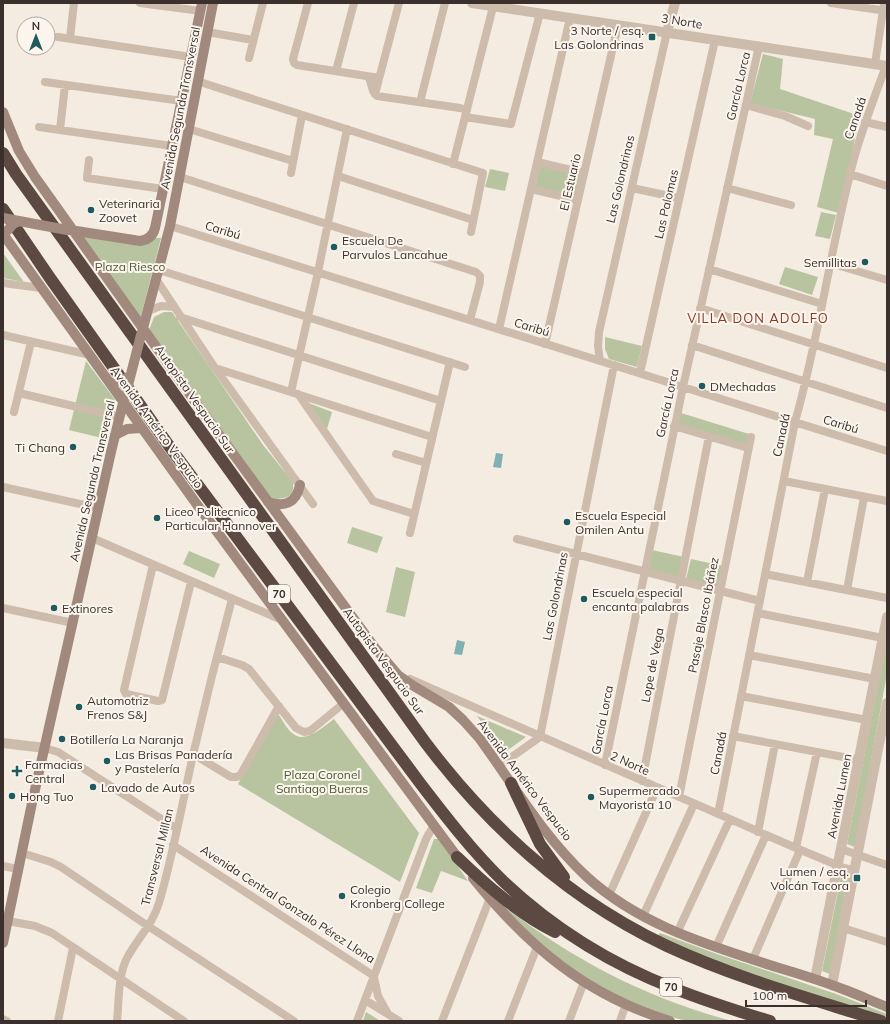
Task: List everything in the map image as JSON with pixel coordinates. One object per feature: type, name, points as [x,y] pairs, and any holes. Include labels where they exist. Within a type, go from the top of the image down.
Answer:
[{"type":"highway","name":"Autopista Vespucio Sur","points":[[3,153],[21,181],[237,482],[442,764],[472,800],[501,830],[536,861],[580,894],[634,929],[667,946],[753,980],[881,1021]]},
{"type":"highway","name":"70","points":[[3,209],[177,457],[360,703],[452,824],[482,859],[519,895],[552,922],[589,947],[638,973],[672,988],[770,1021]]},
{"type":"highway","points":[[511,783],[540,844],[561,874],[580,894]]},
{"type":"highway","points":[[457,857],[519,910],[547,927],[589,947]]},
{"type":"main road","name":"Avenida Segunda Transversal","points":[[3,943],[18,869],[119,417],[170,226],[213,3]]},
{"type":"main road","name":"Avenida Segunda Transversal","points":[[3,218],[140,241],[146,240],[152,235],[154,232],[202,7]]},
{"type":"main road","name":"Avenida Américo Vespucio","points":[[3,112],[14,140],[28,167],[70,230],[142,332],[375,648],[398,675],[456,713],[474,731],[557,846],[609,895],[643,916],[678,933],[832,985],[887,1007]]},
{"type":"main road","points":[[6,234],[13,224],[19,221]]},
{"type":"main road","name":"Avenida Américo Vespucio","points":[[6,234],[41,288],[90,355],[112,382],[141,428],[457,857],[490,898],[516,927],[537,947],[584,982],[626,1004],[670,1021]]},
{"type":"main road","points":[[112,382],[125,379],[130,376]]},
{"type":"main road","points":[[115,435],[129,428],[141,428]]},
{"type":"main road","points":[[268,502],[282,504],[290,502],[296,495],[300,485]]},
{"type":"street","points":[[70,38],[74,3]]},
{"type":"street","points":[[140,3],[202,7]]},
{"type":"street","points":[[249,58],[263,3]]},
{"type":"street","points":[[308,3],[294,63],[297,65],[379,78]]},
{"type":"street","points":[[336,71],[354,3]]},
{"type":"street","points":[[375,94],[399,3]]},
{"type":"street","points":[[420,102],[445,3]]},
{"type":"street","name":"3 Norte","points":[[472,3],[887,66]]},
{"type":"street","name":"Las Golondrinas","points":[[600,361],[598,346],[599,332],[667,32],[675,3]]},
{"type":"street","points":[[831,3],[884,8],[875,64]]},
{"type":"street","points":[[453,164],[493,5]]},
{"type":"street","points":[[369,77],[377,96],[460,108],[466,114],[511,124],[540,13]]},
{"type":"street","points":[[499,329],[570,18]]},
{"type":"street","name":"El Estuario","points":[[545,344],[618,25]]},
{"type":"street","points":[[207,32],[253,40]]},
{"type":"street","points":[[58,36],[191,57]]},
{"type":"street","name":"Las Palomas","points":[[640,373],[715,40]]},
{"type":"street","name":"García Lorca","points":[[605,765],[674,426],[759,46]]},
{"type":"street","name":"Canadá","points":[[718,814],[795,422],[806,382],[850,174],[865,122],[887,66]]},
{"type":"street","points":[[197,81],[483,173],[471,232]]},
{"type":"street","points":[[45,82],[182,101]]},
{"type":"street","points":[[60,130],[65,85]]},
{"type":"street","points":[[746,105],[784,116],[808,126]]},
{"type":"street","points":[[291,173],[302,115]]},
{"type":"street","points":[[865,122],[887,127]]},
{"type":"street","points":[[39,127],[172,146]]},
{"type":"street","points":[[189,129],[293,161]]},
{"type":"street","points":[[347,129],[328,225],[299,355],[294,393],[373,501],[414,514]]},
{"type":"street","points":[[89,160],[87,178],[163,188]]},
{"type":"street","points":[[537,162],[584,173]]},
{"type":"street","points":[[850,174],[887,186]]},
{"type":"street","points":[[338,176],[473,220]]},
{"type":"street","points":[[180,178],[474,271],[478,274],[480,282],[470,320]]},
{"type":"street","points":[[632,188],[679,198]]},
{"type":"street","points":[[727,188],[790,205]]},
{"type":"street","points":[[531,189],[578,200]]},
{"type":"street","name":"Caribú","points":[[170,226],[887,451]]},
{"type":"street","points":[[830,263],[887,280]]},
{"type":"street","points":[[709,269],[822,304]]},
{"type":"street","points":[[157,274],[180,317],[313,504]]},
{"type":"street","points":[[157,274],[308,317],[465,367]]},
{"type":"street","points":[[3,282],[41,288]]},
{"type":"street","points":[[148,311],[161,306],[174,307]]},
{"type":"street","points":[[700,308],[887,368]]},
{"type":"street","points":[[180,317],[441,401]]},
{"type":"street","points":[[3,335],[90,355]]},
{"type":"street","points":[[14,412],[31,342]]},
{"type":"street","points":[[692,345],[887,408]]},
{"type":"street","points":[[410,533],[450,362]]},
{"type":"street","name":"Las Golondrinas","points":[[540,736],[614,365]]},
{"type":"street","points":[[215,368],[432,437]]},
{"type":"street","points":[[19,393],[119,417]]},
{"type":"street","points":[[674,426],[748,448]]},
{"type":"street","name":"Lope de Vega","points":[[642,781],[710,436]]},
{"type":"street","name":"Pasaje Blasco Ibáñez","points":[[679,797],[750,437]]},
{"type":"street","points":[[396,454],[426,463]]},
{"type":"street","points":[[784,481],[887,501]]},
{"type":"street","points":[[3,487],[98,508]]},
{"type":"street","points":[[807,582],[825,489]]},
{"type":"street","points":[[847,590],[864,497]]},
{"type":"street","points":[[92,538],[191,582],[283,620]]},
{"type":"street","points":[[517,538],[760,601]]},
{"type":"street","points":[[153,565],[124,690],[126,694],[158,701],[162,700],[191,582]]},
{"type":"street","points":[[765,574],[887,598]]},
{"type":"street","name":"Transversal Millan","points":[[118,1021],[124,964],[148,926],[158,905],[174,845],[193,754],[232,599]]},
{"type":"street","points":[[3,608],[73,623]]},
{"type":"street","points":[[758,613],[883,638]]},
{"type":"street","name":"Avenida Lumen","points":[[815,979],[887,617]]},
{"type":"street","points":[[749,655],[875,679]]},
{"type":"street","points":[[217,657],[242,665],[249,669],[298,730],[307,732],[344,704]]},
{"type":"street","name":"2 Norte","points":[[398,675],[798,849],[838,866],[854,870]]},
{"type":"street","points":[[741,696],[867,720]]},
{"type":"street","points":[[832,985],[857,855],[885,723],[887,703]]},
{"type":"street","points":[[193,754],[230,777],[237,777],[279,706]]},
{"type":"street","points":[[499,766],[540,736]]},
{"type":"street","points":[[733,736],[859,760]]},
{"type":"street","points":[[3,743],[45,748],[58,752],[177,829]]},
{"type":"street","points":[[716,947],[762,833],[775,744]]},
{"type":"street","points":[[753,959],[798,849],[817,752]]},
{"type":"street","points":[[609,895],[657,788]]},
{"type":"street","points":[[643,916],[694,804]]},
{"type":"street","points":[[678,933],[730,819]]},
{"type":"street","points":[[357,1021],[426,839],[434,825]]},
{"type":"street","name":"Avenida Central Gonzalo Pérez Llona","points":[[174,845],[374,976],[378,996],[388,1014]]},
{"type":"street","points":[[841,850],[887,865]]},
{"type":"street","points":[[22,853],[51,862],[61,867],[148,926],[294,1021]]},
{"type":"street","points":[[3,866],[18,869]]},
{"type":"street","points":[[442,1021],[490,898]]},
{"type":"street","points":[[8,921],[44,929],[184,1021]]},
{"type":"street","points":[[843,928],[887,942]]},
{"type":"street","points":[[508,1021],[537,947]]},
{"type":"street","points":[[58,1021],[73,948]]},
{"type":"street","points":[[569,1021],[584,982]]},
{"type":"street","name":"Avenida Central Gonzalo Pérez Llona","points":[[365,1000],[399,1021]]},
{"type":"street","points":[[620,1021],[626,1004]]},
{"type":"street","points":[[3,1019],[7,1021]]},
{"type":"green space","points":[[763,54],[783,59],[780,89],[860,116],[839,213],[817,207],[833,139],[814,135],[815,119],[750,103]]},
{"type":"green space","points":[[540,166],[580,175],[575,197],[535,188]]},
{"type":"green space","points":[[490,169],[509,173],[505,191],[485,187]]},
{"type":"green space","points":[[821,212],[836,215],[830,239],[815,236]]},
{"type":"green space","name":"Plaza Riesco","points":[[81,236],[161,238],[140,320]]},
{"type":"green space","points":[[3,253],[24,282],[3,278]]},
{"type":"green space","points":[[785,267],[818,277],[812,295],[779,284]]},
{"type":"green space","points":[[164,312],[172,312],[263,445],[293,482],[291,494],[285,498],[272,499],[149,330],[154,317]]},
{"type":"green space","points":[[605,337],[642,346],[637,367],[609,359],[605,349]]},
{"type":"green space","points":[[86,361],[116,401],[106,439],[69,430]]},
{"type":"green space","points":[[306,402],[332,412],[327,429]]},
{"type":"green space","points":[[681,413],[749,434],[746,445],[677,425]]},
{"type":"green space","points":[[352,527],[383,537],[377,553],[347,543]]},
{"type":"green space","points":[[652,550],[684,557],[679,578],[647,570]]},
{"type":"green space","points":[[189,551],[220,564],[214,578],[183,564]]},
{"type":"green space","points":[[691,559],[723,566],[718,587],[686,579]]},
{"type":"green space","points":[[396,567],[415,572],[405,617],[386,612]]},
{"type":"green space","points":[[887,640],[887,674],[855,847],[847,844]]},
{"type":"green space","name":"Plaza Coronel Santiago Bueras","points":[[277,712],[292,733],[303,737],[320,730],[334,719],[419,833],[400,882],[238,784]]},
{"type":"green space","points":[[477,716],[526,737],[504,753]]},
{"type":"green space","points":[[434,839],[439,839],[468,881],[441,871],[432,893],[416,888]]},
{"type":"green space","points":[[841,876],[848,877],[830,974],[822,971]]},
{"type":"green space","points":[[501,904],[554,942],[610,974],[640,989],[670,1001],[732,1021],[686,1021],[648,1010],[611,994],[568,967],[527,936]]},
{"type":"green space","points":[[660,933],[839,995],[887,1014],[887,1018],[772,982],[724,965],[658,936]]},
{"type":"green space","points":[[366,1012],[379,1020],[379,1021],[363,1021]]},
{"type":"water","points":[[496,453],[503,454],[501,468],[493,467]]},
{"type":"water","points":[[457,640],[465,642],[462,655],[454,654]]},
{"type":"place","name":"3 Norte / esq. Las Golondrinas","points":[[652,37]]},
{"type":"place","name":"Veterinaria Zoovet","points":[[91,210]]},
{"type":"place","name":"Escuela De Parvulos Lancahue","points":[[334,247]]},
{"type":"place","name":"Semillitas","points":[[865,262]]},
{"type":"place","name":"DMechadas","points":[[702,386]]},
{"type":"place","name":"Ti Chang","points":[[73,447]]},
{"type":"place","name":"Liceo Politecnico Particular Hannover","points":[[157,518]]},
{"type":"place","name":"Escuela Especial Omilen Antu","points":[[567,522]]},
{"type":"place","name":"Escuela especial encanta palabras","points":[[584,599]]},
{"type":"place","name":"Extinores","points":[[54,608]]},
{"type":"place","name":"Automotriz Frenos S&J","points":[[79,707]]},
{"type":"place","name":"Botillería La Naranja","points":[[62,739]]},
{"type":"place","name":"Las Brisas Panadería y Pastelería","points":[[107,761]]},
{"type":"place","name":"Farmacias Central","points":[[17,771]]},
{"type":"place","name":"Lavado de Autos","points":[[93,787]]},
{"type":"place","name":"Hong Tuo","points":[[12,796]]},
{"type":"place","name":"Supermercado Mayorista 10","points":[[591,797]]},
{"type":"place","name":"Lumen / esq. Volcán Tacora","points":[[857,878]]},
{"type":"place","name":"Colegio Kronberg College","points":[[342,896]]},
{"type":"district","name":"VILLA DON ADOLFO","points":[[758,318]]}]
